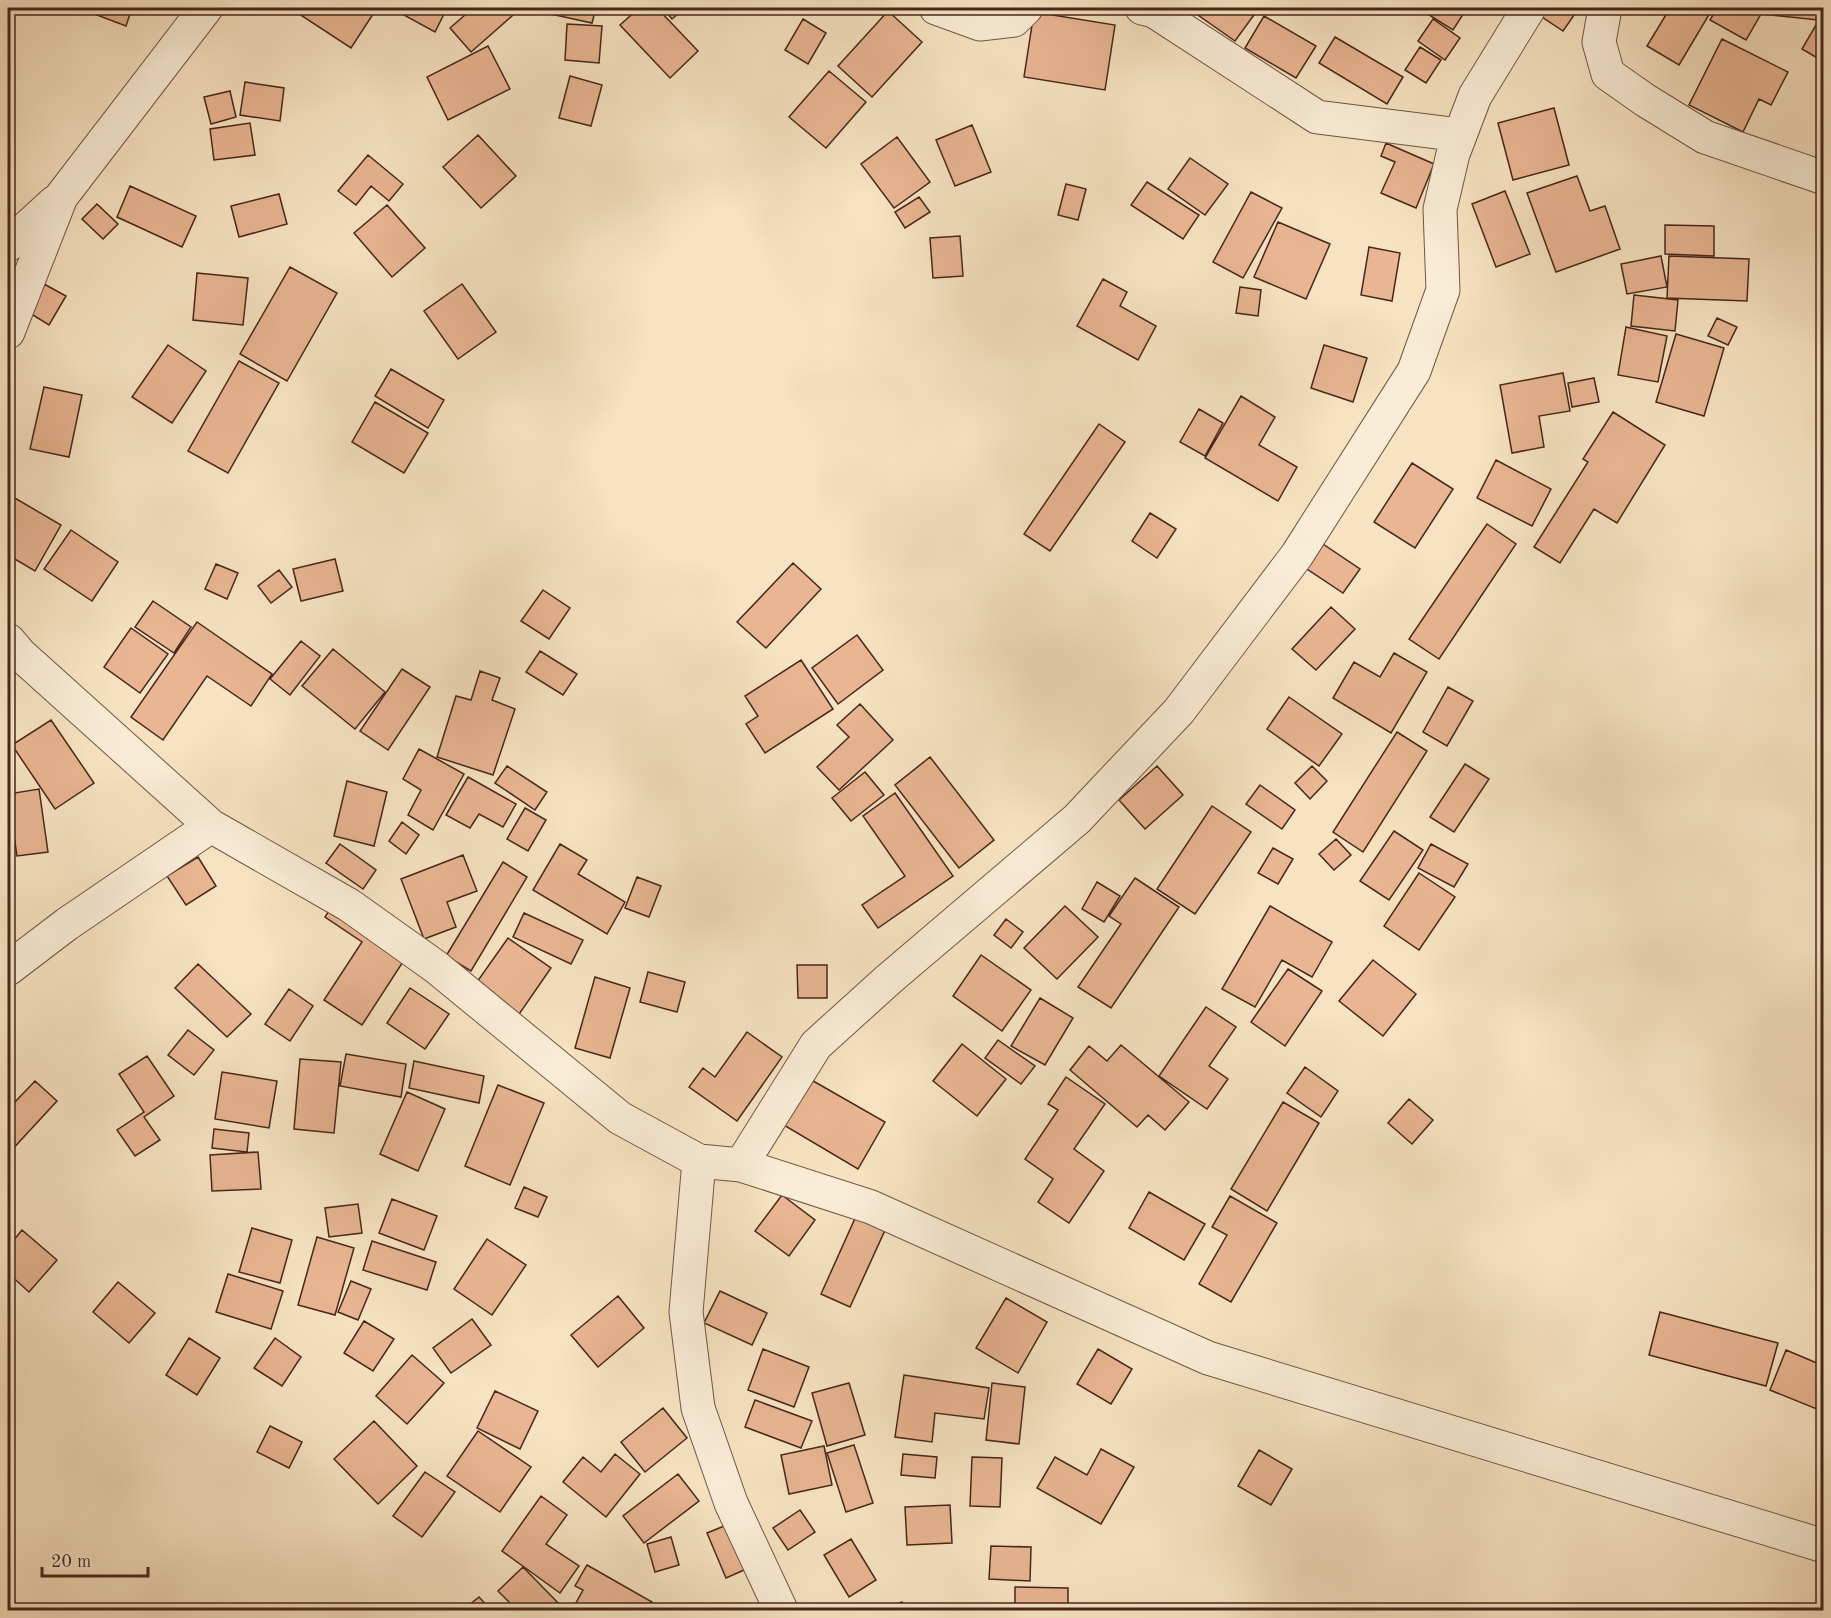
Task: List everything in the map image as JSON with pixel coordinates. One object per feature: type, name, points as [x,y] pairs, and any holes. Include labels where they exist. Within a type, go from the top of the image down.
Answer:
[{"type":"street","points":[[8,245],[61,197],[206,8]]},
{"type":"street","points":[[936,8],[980,24],[1014,20],[1026,8]]},
{"type":"street","points":[[741,1165],[816,1045],[889,979],[1077,819],[1179,711],[1297,555],[1414,371],[1443,290],[1440,209],[1453,154],[1476,96],[1529,8]]},
{"type":"street","points":[[1605,8],[1599,42],[1608,74],[1705,137],[1824,178]]},
{"type":"street","points":[[1151,9],[1317,117],[1460,135]]},
{"type":"street","points":[[8,332],[61,197]]},
{"type":"street","points":[[8,640],[20,654],[211,826],[349,904],[436,967],[620,1118],[699,1161],[741,1165],[871,1207],[1209,1358],[1824,1546]]},
{"type":"street","points":[[8,969],[66,924],[211,826]]},
{"type":"street","points":[[699,1161],[686,1311],[698,1408],[731,1503],[781,1611]]},
{"type":"building","points":[[82,8],[132,8],[126,26]]},
{"type":"building","points":[[290,8],[377,8],[351,48]]},
{"type":"building","points":[[405,8],[447,8],[435,32],[402,14]]},
{"type":"building","points":[[473,8],[521,8],[471,52],[450,28]]},
{"type":"building","points":[[547,8],[596,8],[592,23],[546,13]]},
{"type":"building","points":[[639,8],[657,8],[698,51],[670,78],[620,25]]},
{"type":"building","points":[[663,8],[685,8],[672,19]]},
{"type":"building","points":[[1188,8],[1259,8],[1235,41]]},
{"type":"building","points":[[1418,8],[1467,8],[1453,30]]},
{"type":"building","points":[[1540,8],[1579,8],[1563,31],[1536,13]]},
{"type":"building","points":[[1670,8],[1713,8],[1679,65],[1647,46]]},
{"type":"building","points":[[1717,8],[1749,8],[1761,14],[1746,40],[1710,20]]},
{"type":"building","points":[[1763,8],[1819,8],[1818,20],[1762,14]]},
{"type":"building","points":[[888,11],[922,42],[872,97],[838,66]]},
{"type":"building","points":[[1034,12],[1115,25],[1105,90],[1024,77]]},
{"type":"building","points":[[1824,13],[1824,62],[1802,49]]},
{"type":"building","points":[[1264,16],[1316,46],[1296,78],[1245,48]]},
{"type":"building","points":[[803,19],[826,33],[808,64],[785,50]]},
{"type":"building","points":[[1433,19],[1460,38],[1445,60],[1418,41]]},
{"type":"building","points":[[567,24],[602,26],[599,63],[565,60]]},
{"type":"building","points":[[1335,37],[1403,77],[1387,104],[1319,63]]},
{"type":"building","points":[[1722,39],[1788,72],[1771,105],[1759,99],[1743,132],[1689,105]]},
{"type":"building","points":[[488,46],[510,89],[448,120],[427,77]]},
{"type":"building","points":[[1420,47],[1441,60],[1426,83],[1405,70]]},
{"type":"building","points":[[829,71],[866,102],[826,148],[789,117]]},
{"type":"building","points":[[570,76],[602,85],[591,126],[559,118]]},
{"type":"building","points":[[245,82],[284,88],[280,121],[240,115]]},
{"type":"building","points":[[230,91],[236,117],[211,124],[204,97]]},
{"type":"building","points":[[1554,108],[1569,165],[1513,180],[1498,123]]},
{"type":"building","points":[[250,123],[255,155],[214,160],[210,129]]},
{"type":"building","points":[[972,125],[991,172],[955,186],[936,140]]},
{"type":"building","points":[[478,135],[516,176],[481,208],[443,167]]},
{"type":"building","points":[[897,137],[930,182],[894,208],[861,164]]},
{"type":"building","points":[[1386,143],[1434,164],[1416,208],[1381,193],[1395,162],[1381,156]]},
{"type":"building","points":[[368,155],[403,184],[389,201],[371,186],[356,205],[338,191]]},
{"type":"building","points":[[1190,158],[1228,184],[1205,215],[1168,189]]},
{"type":"building","points":[[1577,176],[1590,211],[1605,206],[1620,249],[1556,272],[1527,193]]},
{"type":"building","points":[[1147,182],[1199,215],[1183,239],[1131,205]]},
{"type":"building","points":[[1066,184],[1086,189],[1078,220],[1058,215]]},
{"type":"building","points":[[130,186],[196,216],[182,247],[117,217]]},
{"type":"building","points":[[1505,191],[1530,254],[1496,267],[1472,204]]},
{"type":"building","points":[[1251,192],[1282,208],[1243,278],[1213,262]]},
{"type":"building","points":[[279,194],[287,224],[239,237],[231,206]]},
{"type":"building","points":[[919,197],[930,212],[905,228],[895,212]]},
{"type":"building","points":[[97,204],[118,224],[103,239],[82,219]]},
{"type":"building","points":[[387,205],[425,248],[392,277],[354,233]]},
{"type":"building","points":[[1278,222],[1330,244],[1306,299],[1254,277]]},
{"type":"building","points":[[1665,225],[1714,226],[1714,256],[1665,254]]},
{"type":"building","points":[[960,236],[963,276],[933,278],[930,238]]},
{"type":"building","points":[[1369,247],[1400,253],[1392,301],[1361,295]]},
{"type":"building","points":[[1661,256],[1667,287],[1627,294],[1621,264]]},
{"type":"building","points":[[1669,256],[1749,259],[1747,301],[1667,298]]},
{"type":"building","points":[[290,267],[337,293],[287,381],[240,354]]},
{"type":"building","points":[[197,273],[248,278],[243,325],[193,320]]},
{"type":"building","points":[[1103,279],[1127,292],[1120,306],[1156,326],[1138,360],[1077,326]]},
{"type":"building","points":[[44,284],[66,296],[49,325],[28,312]]},
{"type":"building","points":[[462,284],[496,332],[458,359],[424,311]]},
{"type":"building","points":[[1240,287],[1261,290],[1258,316],[1236,313]]},
{"type":"building","points":[[1634,295],[1678,300],[1675,331],[1631,326]]},
{"type":"building","points":[[1717,318],[1737,327],[1728,345],[1708,336]]},
{"type":"building","points":[[1626,327],[1667,336],[1658,382],[1618,375]]},
{"type":"building","points":[[1676,334],[1724,348],[1704,416],[1656,402]]},
{"type":"building","points":[[168,345],[206,371],[172,423],[132,397]]},
{"type":"building","points":[[1324,345],[1367,358],[1353,402],[1311,388]]},
{"type":"building","points":[[239,361],[279,383],[228,473],[188,451]]},
{"type":"building","points":[[391,369],[444,400],[428,428],[375,396]]},
{"type":"building","points":[[1563,373],[1570,411],[1539,416],[1544,447],[1512,453],[1500,385]]},
{"type":"building","points":[[1594,378],[1599,402],[1572,407],[1568,383]]},
{"type":"building","points":[[44,387],[82,395],[69,457],[30,449]]},
{"type":"building","points":[[1241,396],[1275,417],[1259,445],[1297,467],[1278,501],[1205,458]]},
{"type":"building","points":[[375,402],[428,433],[404,473],[352,442]]},
{"type":"building","points":[[1199,409],[1223,423],[1205,456],[1180,442]]},
{"type":"building","points":[[1613,412],[1665,445],[1617,523],[1594,509],[1560,563],[1534,547],[1588,462],[1583,459]]},
{"type":"building","points":[[1099,424],[1125,442],[1050,551],[1024,534]]},
{"type":"building","points":[[1496,460],[1551,489],[1532,526],[1477,498]]},
{"type":"building","points":[[1412,463],[1453,489],[1415,548],[1374,522]]},
{"type":"building","points":[[13,497],[61,525],[35,571],[8,555],[8,506]]},
{"type":"building","points":[[1150,513],[1176,529],[1157,558],[1132,541]]},
{"type":"building","points":[[1487,524],[1516,544],[1439,659],[1409,639]]},
{"type":"building","points":[[71,530],[118,562],[92,601],[44,569]]},
{"type":"building","points":[[1314,538],[1360,569],[1343,593],[1298,563]]},
{"type":"building","points":[[335,559],[343,591],[301,601],[293,569]]},
{"type":"building","points":[[793,563],[821,589],[766,648],[737,622]]},
{"type":"building","points":[[216,564],[238,573],[227,599],[205,589]]},
{"type":"building","points":[[279,570],[292,587],[271,603],[258,586]]},
{"type":"building","points":[[543,590],[570,608],[549,639],[521,621]]},
{"type":"building","points":[[153,601],[191,627],[174,653],[135,627]]},
{"type":"building","points":[[1331,607],[1355,629],[1316,670],[1292,649]]},
{"type":"building","points":[[197,622],[272,674],[251,706],[207,676],[163,740],[131,717]]},
{"type":"building","points":[[131,628],[168,654],[140,693],[104,667]]},
{"type":"building","points":[[857,635],[883,670],[838,704],[812,668]]},
{"type":"building","points":[[301,641],[320,656],[290,695],[270,679]]},
{"type":"building","points":[[333,649],[385,692],[355,729],[302,686]]},
{"type":"building","points":[[540,651],[577,674],[563,695],[526,672]]},
{"type":"building","points":[[1394,653],[1427,672],[1391,733],[1333,698],[1354,662],[1380,677]]},
{"type":"building","points":[[801,660],[833,709],[765,753],[746,724],[758,716],[745,696]]},
{"type":"building","points":[[402,669],[430,687],[388,750],[360,731]]},
{"type":"building","points":[[480,671],[500,678],[492,700],[515,709],[493,775],[437,757],[456,696],[471,700]]},
{"type":"building","points":[[1448,687],[1473,701],[1447,746],[1423,732]]},
{"type":"building","points":[[1289,697],[1342,734],[1319,766],[1267,729]]},
{"type":"building","points":[[860,704],[893,740],[839,790],[817,767],[849,737],[837,725]]},
{"type":"building","points":[[51,720],[94,783],[55,809],[12,745]]},
{"type":"building","points":[[1397,732],[1427,751],[1363,852],[1333,832]]},
{"type":"building","points":[[419,749],[464,774],[433,830],[408,815],[421,790],[403,779]]},
{"type":"building","points":[[930,757],[994,840],[959,868],[895,785]]},
{"type":"building","points":[[1465,764],[1489,779],[1454,832],[1430,817]]},
{"type":"building","points":[[507,766],[547,792],[535,810],[495,783]]},
{"type":"building","points":[[1157,766],[1183,795],[1145,829],[1119,800]]},
{"type":"building","points":[[1312,766],[1327,781],[1310,799],[1295,783]]},
{"type":"building","points":[[865,772],[884,795],[851,821],[832,798]]},
{"type":"building","points":[[468,777],[516,804],[503,827],[479,814],[470,828],[446,815]]},
{"type":"building","points":[[347,781],[387,792],[374,846],[334,836]]},
{"type":"building","points":[[1260,785],[1295,810],[1282,829],[1246,804]]},
{"type":"building","points":[[39,789],[48,852],[17,856],[8,794]]},
{"type":"building","points":[[895,793],[953,876],[878,928],[862,905],[905,876],[863,816]]},
{"type":"building","points":[[1212,806],[1251,832],[1195,914],[1157,889]]},
{"type":"building","points":[[525,808],[546,820],[528,851],[507,839]]},
{"type":"building","points":[[402,822],[419,835],[406,854],[389,841]]},
{"type":"building","points":[[1394,831],[1423,850],[1389,900],[1360,881]]},
{"type":"building","points":[[1336,839],[1351,855],[1334,870],[1319,854]]},
{"type":"building","points":[[340,844],[376,870],[363,889],[326,863]]},
{"type":"building","points":[[560,844],[587,860],[578,874],[625,902],[607,934],[533,890]]},
{"type":"building","points":[[1431,844],[1468,864],[1454,887],[1418,868]]},
{"type":"building","points":[[1273,848],[1293,859],[1278,884],[1258,873]]},
{"type":"building","points":[[463,855],[477,891],[447,902],[456,927],[424,939],[401,879]]},
{"type":"building","points":[[198,857],[216,886],[186,905],[167,876]]},
{"type":"building","points":[[503,862],[527,877],[471,971],[446,956]]},
{"type":"building","points":[[1419,873],[1455,897],[1419,950],[1384,926]]},
{"type":"building","points":[[637,877],[661,886],[649,917],[625,908]]},
{"type":"building","points":[[1135,878],[1179,907],[1111,1008],[1078,987],[1121,924],[1109,916]]},
{"type":"building","points":[[1097,882],[1120,896],[1104,922],[1082,909]]},
{"type":"building","points":[[335,901],[410,951],[362,1025],[324,1000],[362,942],[325,917]]},
{"type":"building","points":[[1065,906],[1098,937],[1057,979],[1024,948]]},
{"type":"building","points":[[1270,906],[1332,942],[1312,977],[1282,960],[1255,1007],[1222,989]]},
{"type":"building","points":[[524,913],[583,940],[571,964],[513,937]]},
{"type":"building","points":[[1006,919],[1023,932],[1011,948],[994,935]]},
{"type":"building","points":[[508,938],[551,968],[515,1020],[472,989]]},
{"type":"building","points":[[981,955],[1031,990],[1002,1031],[953,996]]},
{"type":"building","points":[[1373,960],[1416,994],[1383,1036],[1339,1001]]},
{"type":"building","points":[[198,964],[251,1014],[227,1037],[175,988]]},
{"type":"building","points":[[797,965],[827,965],[827,998],[798,998]]},
{"type":"building","points":[[1288,969],[1322,991],[1285,1046],[1251,1022]]},
{"type":"building","points":[[648,972],[685,982],[677,1012],[640,1002]]},
{"type":"building","points":[[595,977],[630,988],[610,1058],[575,1048]]},
{"type":"building","points":[[410,988],[449,1014],[425,1049],[387,1023]]},
{"type":"building","points":[[289,989],[313,1006],[290,1041],[265,1024]]},
{"type":"building","points":[[1040,998],[1073,1018],[1045,1065],[1011,1046]]},
{"type":"building","points":[[1206,1007],[1236,1027],[1209,1066],[1228,1079],[1207,1109],[1159,1076]]},
{"type":"building","points":[[188,1030],[214,1050],[194,1075],[168,1055]]},
{"type":"building","points":[[747,1032],[782,1057],[737,1121],[689,1087],[703,1068],[715,1077]]},
{"type":"building","points":[[998,1040],[1035,1066],[1021,1084],[985,1058]]},
{"type":"building","points":[[962,1044],[1006,1079],[977,1116],[933,1081]]},
{"type":"building","points":[[1121,1045],[1189,1102],[1165,1130],[1148,1115],[1137,1127],[1070,1070],[1089,1046],[1107,1061]]},
{"type":"building","points":[[346,1054],[406,1064],[401,1097],[340,1086]]},
{"type":"building","points":[[147,1056],[174,1096],[144,1117],[160,1140],[135,1156],[117,1130],[144,1112],[119,1074]]},
{"type":"building","points":[[300,1059],[341,1062],[334,1133],[294,1129]]},
{"type":"building","points":[[414,1061],[484,1076],[479,1103],[409,1088]]},
{"type":"building","points":[[1305,1067],[1338,1091],[1321,1117],[1287,1093]]},
{"type":"building","points":[[222,1072],[277,1081],[269,1128],[215,1119]]},
{"type":"building","points":[[1066,1077],[1105,1104],[1074,1149],[1104,1171],[1069,1223],[1038,1202],[1053,1179],[1025,1159],[1058,1110],[1048,1104]]},
{"type":"building","points":[[808,1078],[885,1122],[858,1169],[782,1124]]},
{"type":"building","points":[[35,1081],[57,1101],[8,1154],[8,1100],[12,1105]]},
{"type":"building","points":[[498,1085],[544,1103],[510,1185],[465,1166]]},
{"type":"building","points":[[407,1092],[445,1109],[418,1171],[380,1154]]},
{"type":"building","points":[[1409,1099],[1433,1120],[1412,1144],[1388,1123]]},
{"type":"building","points":[[1283,1102],[1319,1123],[1267,1211],[1231,1189]]},
{"type":"building","points":[[214,1129],[249,1133],[247,1152],[212,1148]]},
{"type":"building","points":[[258,1152],[261,1189],[212,1191],[210,1155]]},
{"type":"building","points":[[524,1187],[547,1197],[538,1217],[515,1208]]},
{"type":"building","points":[[1149,1192],[1205,1224],[1184,1260],[1129,1228]]},
{"type":"building","points":[[782,1195],[815,1220],[789,1256],[755,1231]]},
{"type":"building","points":[[1230,1196],[1277,1223],[1231,1302],[1199,1284],[1227,1235],[1212,1227]]},
{"type":"building","points":[[392,1199],[437,1216],[424,1250],[379,1233]]},
{"type":"building","points":[[358,1204],[362,1233],[329,1237],[325,1208]]},
{"type":"building","points":[[857,1214],[886,1228],[850,1307],[821,1294]]},
{"type":"building","points":[[252,1228],[292,1240],[280,1283],[239,1272]]},
{"type":"building","points":[[22,1230],[57,1260],[29,1292],[8,1273],[8,1247]]},
{"type":"building","points":[[317,1237],[354,1248],[335,1315],[298,1305]]},
{"type":"building","points":[[487,1239],[526,1265],[492,1315],[454,1289]]},
{"type":"building","points":[[372,1241],[436,1262],[427,1290],[363,1270]]},
{"type":"building","points":[[228,1274],[283,1291],[271,1329],[216,1312]]},
{"type":"building","points":[[351,1281],[371,1289],[358,1320],[338,1312]]},
{"type":"building","points":[[118,1282],[155,1313],[129,1343],[93,1312]]},
{"type":"building","points":[[720,1291],[767,1313],[752,1345],[704,1323]]},
{"type":"building","points":[[618,1296],[644,1328],[598,1367],[571,1335]]},
{"type":"building","points":[[1006,1298],[1047,1322],[1018,1373],[976,1348]]},
{"type":"building","points":[[1660,1312],[1778,1343],[1766,1386],[1649,1355]]},
{"type":"building","points":[[472,1319],[491,1345],[451,1373],[433,1348]]},
{"type":"building","points":[[364,1321],[394,1339],[373,1371],[344,1353]]},
{"type":"building","points":[[189,1338],[220,1358],[197,1395],[166,1375]]},
{"type":"building","points":[[275,1338],[301,1357],[282,1386],[254,1368]]},
{"type":"building","points":[[763,1349],[809,1367],[794,1407],[748,1390]]},
{"type":"building","points":[[1098,1349],[1132,1369],[1111,1404],[1077,1384]]},
{"type":"building","points":[[1786,1350],[1824,1366],[1824,1412],[1770,1390]]},
{"type":"building","points":[[412,1355],[444,1383],[407,1424],[376,1396]]},
{"type":"building","points":[[904,1375],[989,1388],[984,1419],[935,1413],[932,1442],[895,1437]]},
{"type":"building","points":[[849,1383],[865,1435],[827,1446],[812,1393]]},
{"type":"building","points":[[992,1383],[1025,1387],[1019,1444],[986,1440]]},
{"type":"building","points":[[495,1391],[538,1411],[520,1449],[477,1428]]},
{"type":"building","points":[[755,1400],[812,1421],[801,1448],[745,1427]]},
{"type":"building","points":[[663,1408],[687,1438],[645,1472],[621,1442]]},
{"type":"building","points":[[374,1421],[417,1466],[378,1504],[334,1459]]},
{"type":"building","points":[[270,1426],[302,1442],[289,1468],[257,1452]]},
{"type":"building","points":[[478,1431],[531,1467],[500,1512],[447,1476]]},
{"type":"building","points":[[854,1445],[873,1503],[846,1512],[827,1453]]},
{"type":"building","points":[[824,1446],[832,1485],[789,1494],[781,1455]]},
{"type":"building","points":[[1101,1449],[1134,1467],[1101,1524],[1037,1488],[1055,1457],[1087,1475]]},
{"type":"building","points":[[1259,1450],[1292,1469],[1271,1505],[1238,1486]]},
{"type":"building","points":[[615,1454],[640,1474],[606,1517],[563,1482],[583,1457],[601,1472]]},
{"type":"building","points":[[903,1454],[937,1457],[935,1478],[901,1475]]},
{"type":"building","points":[[972,1457],[1002,1458],[1000,1507],[970,1506]]},
{"type":"building","points":[[425,1472],[455,1492],[422,1537],[393,1516]]},
{"type":"building","points":[[678,1474],[699,1501],[644,1543],[623,1516]]},
{"type":"building","points":[[541,1496],[567,1515],[546,1544],[579,1566],[560,1593],[502,1551]]},
{"type":"building","points":[[950,1505],[952,1543],[907,1545],[905,1507]]},
{"type":"building","points":[[800,1510],[815,1532],[788,1550],[773,1528]]},
{"type":"building","points":[[734,1522],[753,1566],[726,1578],[707,1533]]},
{"type":"building","points":[[671,1537],[679,1565],[655,1572],[647,1544]]},
{"type":"building","points":[[851,1539],[876,1580],[849,1597],[824,1555]]},
{"type":"building","points":[[991,1546],[1031,1547],[1030,1581],[989,1579]]},
{"type":"building","points":[[587,1565],[652,1602],[646,1610],[572,1610],[583,1590],[575,1586]]},
{"type":"building","points":[[523,1567],[565,1610],[517,1610],[498,1591]]},
{"type":"building","points":[[1015,1587],[1068,1588],[1068,1610],[1015,1610]]},
{"type":"building","points":[[479,1597],[491,1610],[463,1610]]},
{"type":"building","points":[[902,1602],[905,1610],[882,1610]]},
{"type":"building","points":[[944,1607],[966,1610],[944,1610]]}]
